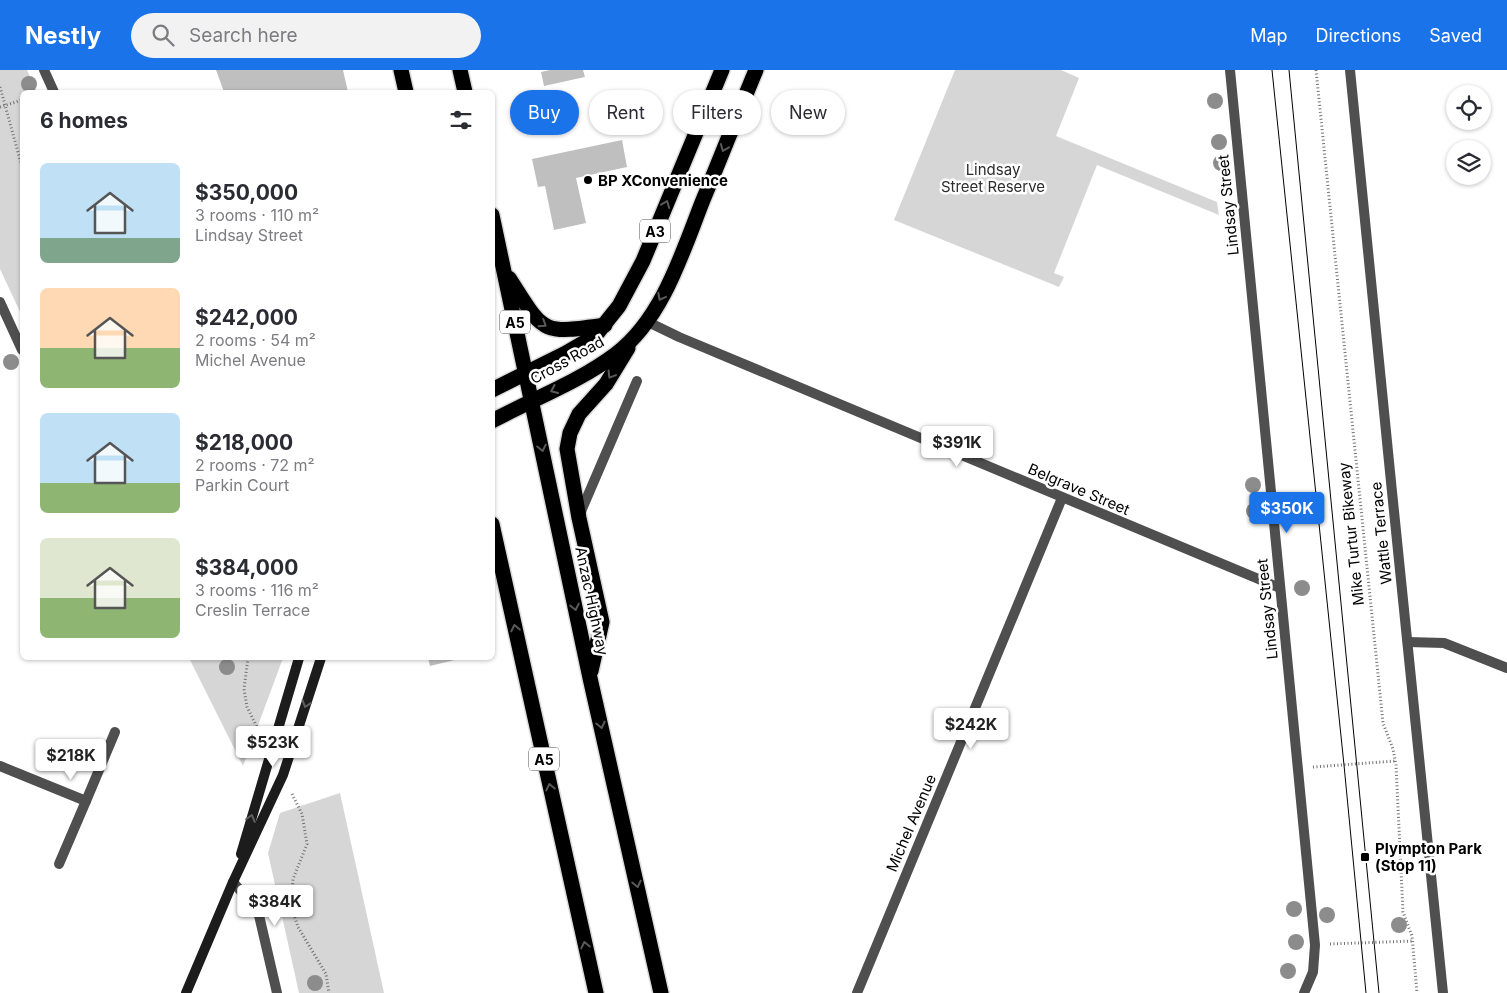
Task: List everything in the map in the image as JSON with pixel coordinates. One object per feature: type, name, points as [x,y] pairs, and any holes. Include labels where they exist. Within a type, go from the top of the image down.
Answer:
[{"type":"highway","points":[[401,70],[406,90]]},
{"type":"highway","points":[[460,70],[465,90]]},
{"type":"highway","name":"Cross Road","points":[[495,388],[595,336],[619,306],[643,261],[722,70]]},
{"type":"highway","name":"Cross Road","points":[[495,419],[569,383],[616,354],[637,334],[663,292],[679,258],[756,70]]},
{"type":"highway","name":"Anzac Highway","points":[[495,228],[590,678],[659,992]]},
{"type":"highway","points":[[505,271],[536,319],[548,328],[569,330],[604,325]]},
{"type":"highway","points":[[590,678],[602,622],[579,518],[567,449],[570,433],[579,414],[606,384],[637,334]]},
{"type":"highway","name":"A5","points":[[495,538],[596,993]]},
{"type":"street","points":[[44,70],[53,90]]},
{"type":"street","name":"Lindsay Street","points":[[1230,70],[1315,945],[1313,972],[1304,993]]},
{"type":"street","name":"Wattle Terrace","points":[[1350,70],[1380,394],[1408,642],[1443,993]]},
{"type":"street","points":[[0,302],[20,346]]},
{"type":"street","name":"Belgrave Street","points":[[646,321],[679,337],[1280,588]]},
{"type":"street","points":[[579,518],[637,382]]},
{"type":"street","name":"Michel Avenue","points":[[857,993],[1062,498]]},
{"type":"street","points":[[1408,642],[1444,643],[1507,668]]},
{"type":"street","points":[[233,882],[270,751],[298,660]]},
{"type":"street","points":[[186,993],[233,882],[284,775],[319,660]]},
{"type":"street","points":[[59,864],[115,732]]},
{"type":"street","points":[[0,766],[86,801]]},
{"type":"street","points":[[233,882],[258,911],[277,993]]},
{"type":"path","name":"Mike Turtur Bikeway","points":[[1316,70],[1383,723],[1393,749],[1395,761],[1403,912],[1412,940],[1417,993]]},
{"type":"path","points":[[0,87],[20,160]]},
{"type":"path","points":[[0,107],[20,101]]},
{"type":"path","points":[[248,660],[244,689],[246,707],[259,732]]},
{"type":"path","points":[[1298,768],[1395,761]]},
{"type":"path","points":[[292,792],[302,814],[307,844],[293,879],[291,906],[298,927],[326,974],[329,993]]},
{"type":"path","points":[[1315,945],[1412,940]]},
{"type":"green space","points":[[0,70],[27,70],[36,90],[20,90],[20,312],[0,269]]},
{"type":"green space","name":"Lindsay Street Reserve","points":[[955,70],[1061,70],[1079,78],[1056,136],[1217,202],[1219,215],[1097,165],[1054,273],[1064,277],[1059,287],[894,220]]},
{"type":"green space","points":[[190,660],[282,660],[243,766]]},
{"type":"green space","points":[[340,793],[384,993],[299,993],[268,853],[280,813]]},
{"type":"building","points":[[216,70],[343,70],[348,90],[223,90]]},
{"type":"building","points":[[550,70],[583,70],[585,77],[544,86],[541,72]]},
{"type":"building","points":[[622,140],[627,167],[576,178],[586,223],[554,230],[545,186],[538,187],[532,159]]},
{"type":"building","points":[[428,660],[455,660],[430,666]]},
{"type":"tram line","points":[[1272,70],[1366,993]]},
{"type":"tram line","points":[[1289,70],[1379,993]]},
{"type":"place","name":"BP XConvenience","points":[[588,180]]},
{"type":"place","name":"Plympton Park (Stop 11)","points":[[1365,857]]}]
